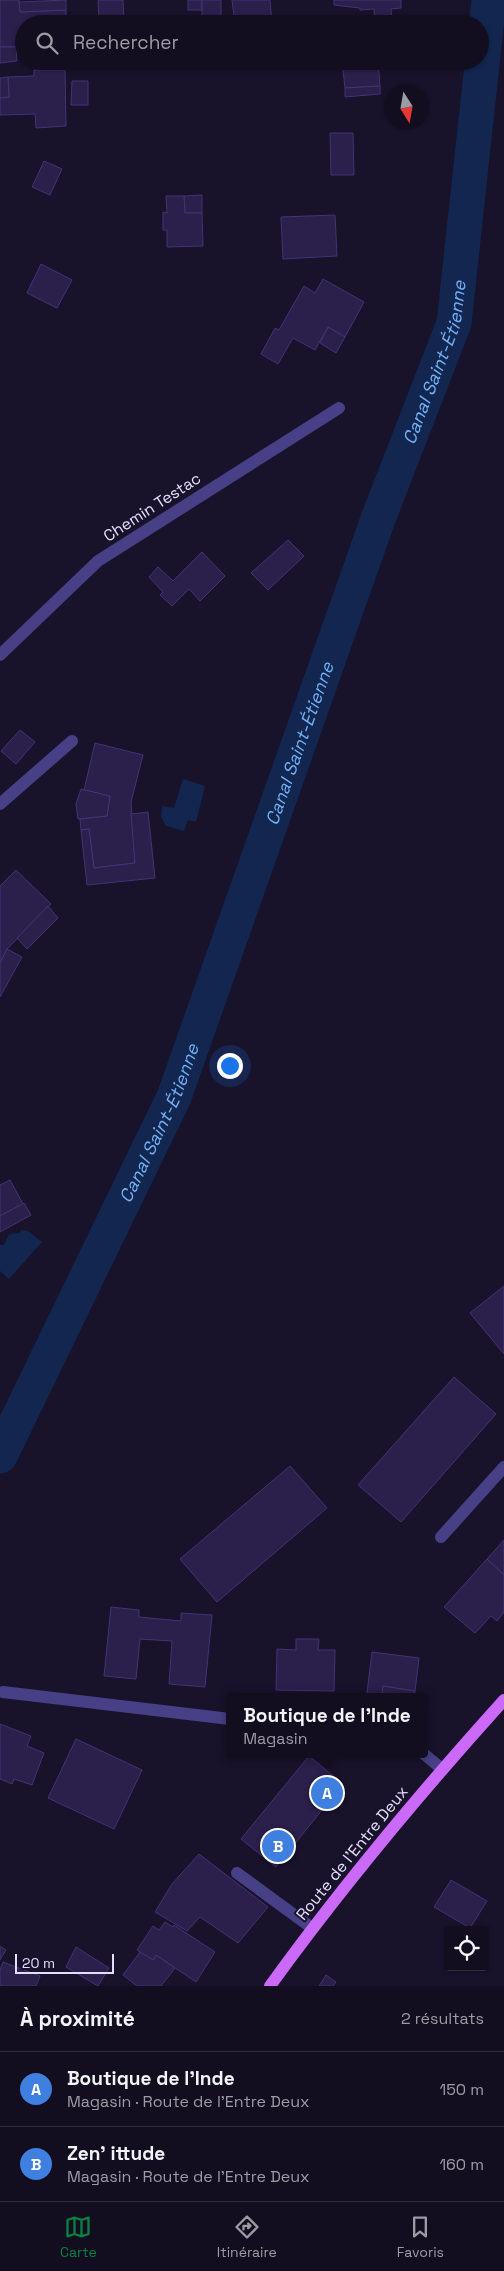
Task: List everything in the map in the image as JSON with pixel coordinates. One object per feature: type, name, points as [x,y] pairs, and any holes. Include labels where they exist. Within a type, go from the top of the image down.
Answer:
[{"type":"main road","name":"Route de l'Entre Deux","points":[[270,1986],[312,1928],[393,1826],[504,1700]]},
{"type":"street","name":"Chemin Testac","points":[[0,655],[98,562],[339,408]]},
{"type":"street","points":[[0,804],[72,741]]},
{"type":"street","points":[[441,1537],[504,1467]]},
{"type":"street","points":[[3,1692],[226,1719]]},
{"type":"street","points":[[428,1757],[442,1769]]},
{"type":"street","points":[[237,1873],[312,1928]]},
{"type":"water","points":[[183,779],[205,786],[196,822],[188,820],[184,831],[166,826],[161,817],[162,806],[174,808]]},
{"type":"water","points":[[21,1230],[28,1231],[42,1242],[9,1279],[0,1271],[0,1245],[4,1245],[9,1234],[20,1233]]},
{"type":"building","points":[[0,0],[19,0],[20,12],[66,10],[66,15],[15,15],[15,47],[0,47]]},
{"type":"building","points":[[66,0],[66,10],[20,12],[19,2]]},
{"type":"building","points":[[98,0],[123,0],[124,15],[99,15]]},
{"type":"building","points":[[188,0],[202,0],[202,10],[188,10]]},
{"type":"building","points":[[202,0],[221,0],[221,15],[202,15]]},
{"type":"building","points":[[232,0],[270,0],[271,15],[234,15]]},
{"type":"building","points":[[334,0],[401,0],[401,8],[391,9],[391,15],[374,15],[374,9],[360,10],[360,8],[334,5]]},
{"type":"building","points":[[0,47],[15,47],[15,61],[0,63]]},
{"type":"building","points":[[34,70],[65,70],[66,126],[36,128],[35,114],[0,115],[0,98],[9,97],[8,77],[34,76]]},
{"type":"building","points":[[343,70],[379,70],[380,86],[345,88]]},
{"type":"building","points":[[8,77],[9,97],[0,98],[0,78]]},
{"type":"building","points":[[72,81],[88,81],[88,105],[71,105]]},
{"type":"building","points":[[380,86],[380,94],[345,97],[345,88]]},
{"type":"building","points":[[330,133],[353,133],[354,175],[331,175]]},
{"type":"building","points":[[44,161],[62,169],[50,195],[32,187]]},
{"type":"building","points":[[202,195],[202,213],[185,213],[184,196]]},
{"type":"building","points":[[166,196],[184,196],[185,213],[202,213],[203,246],[167,247],[167,230],[163,230],[163,212],[167,213]]},
{"type":"building","points":[[335,215],[337,256],[283,259],[281,217]]},
{"type":"building","points":[[41,264],[72,280],[57,308],[27,293]]},
{"type":"building","points":[[323,279],[364,302],[345,337],[328,327],[315,350],[293,338],[278,364],[261,354],[275,328],[279,330],[304,286],[315,293]]},
{"type":"building","points":[[328,327],[345,337],[336,353],[320,343]]},
{"type":"building","points":[[288,540],[304,556],[268,590],[251,573]]},
{"type":"building","points":[[202,552],[225,576],[200,601],[189,589],[172,606],[160,595],[163,592],[149,577],[158,567],[173,581]]},
{"type":"building","points":[[20,730],[35,742],[16,764],[1,751]]},
{"type":"building","points":[[95,743],[143,755],[131,802],[135,863],[94,868],[89,829],[81,830],[80,819],[107,816],[110,796],[84,790]]},
{"type":"building","points":[[81,789],[110,796],[107,816],[78,819],[76,804]]},
{"type":"building","points":[[148,812],[155,878],[87,885],[81,830],[89,829],[94,868],[135,863],[131,814]]},
{"type":"building","points":[[16,870],[51,904],[7,949],[0,963],[0,886]]},
{"type":"building","points":[[48,906],[58,918],[27,949],[17,938]]},
{"type":"building","points":[[7,949],[22,957],[0,997],[0,963]]},
{"type":"building","points":[[10,1180],[23,1204],[0,1216],[0,1185]]},
{"type":"building","points":[[24,1203],[31,1215],[0,1232],[0,1216]]},
{"type":"building","points":[[504,1286],[504,1354],[470,1313]]},
{"type":"building","points":[[454,1377],[496,1414],[401,1522],[358,1485]]},
{"type":"building","points":[[290,1466],[327,1508],[217,1602],[180,1559]]},
{"type":"building","points":[[504,1540],[504,1575],[487,1559]]},
{"type":"building","points":[[487,1559],[504,1575],[504,1612],[497,1621],[491,1616],[475,1633],[444,1607]]},
{"type":"building","points":[[111,1607],[139,1610],[139,1617],[181,1621],[181,1613],[212,1615],[205,1687],[169,1684],[172,1641],[140,1639],[136,1679],[104,1676]]},
{"type":"building","points":[[296,1639],[319,1639],[318,1650],[335,1650],[334,1691],[276,1690],[277,1649],[296,1650]]},
{"type":"building","points":[[372,1652],[419,1658],[415,1691],[383,1686],[382,1693],[367,1693]]},
{"type":"building","points":[[383,1686],[415,1691],[415,1693],[382,1693]]},
{"type":"building","points":[[0,1724],[31,1736],[27,1746],[44,1753],[32,1785],[14,1779],[12,1784],[0,1779]]},
{"type":"building","points":[[76,1739],[142,1770],[114,1829],[48,1798]]},
{"type":"building","points":[[307,1758],[311,1758],[343,1784],[276,1867],[241,1839]]},
{"type":"building","points":[[199,1854],[268,1907],[238,1943],[200,1917],[187,1931],[155,1912],[172,1884]]},
{"type":"building","points":[[451,1880],[487,1901],[471,1926],[467,1926],[434,1907]]},
{"type":"building","points":[[165,1922],[173,1927],[174,1925],[215,1952],[196,1982],[156,1955],[153,1960],[137,1950],[153,1926],[159,1930]]},
{"type":"building","points":[[0,1946],[6,1950],[0,1960]]},
{"type":"building","points":[[76,1947],[109,1968],[98,1986],[66,1967]]},
{"type":"building","points":[[140,1952],[153,1960],[156,1955],[175,1968],[161,1986],[137,1986],[123,1975]]},
{"type":"building","points":[[3,1962],[40,1976],[36,1986],[0,1986],[0,1970]]},
{"type":"building","points":[[326,1975],[336,1982],[333,1986],[319,1986]]},
{"type":"waterway","name":"Canal Saint-Étienne","points":[[487,15],[489,0]]},
{"type":"waterway","name":"Canal Saint-Étienne","points":[[0,1456],[174,1097],[378,519],[454,323],[481,70]]},
{"type":"place","name":"Boutique de l'Inde","points":[[327,1793]]},
{"type":"place","name":"Zen' ittude","points":[[278,1846]]}]
